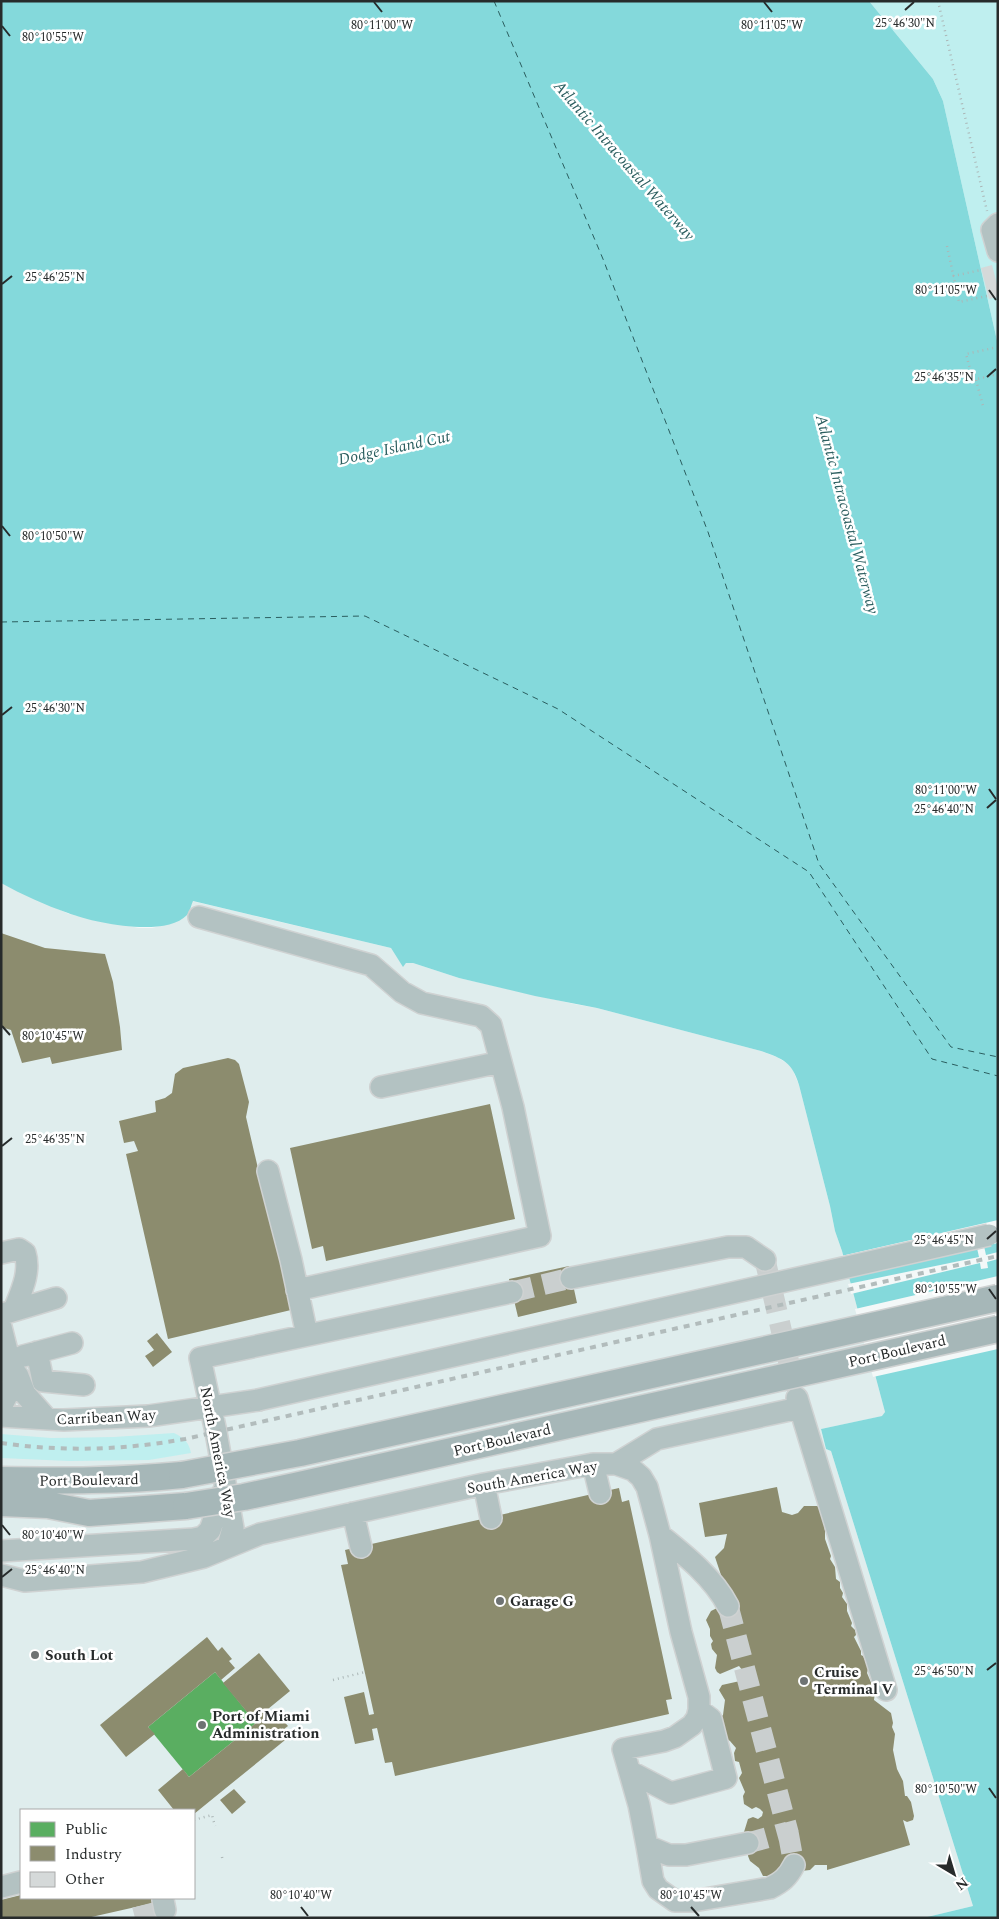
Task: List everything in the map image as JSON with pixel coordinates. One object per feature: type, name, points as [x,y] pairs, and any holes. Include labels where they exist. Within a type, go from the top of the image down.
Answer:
[{"type":"main road","name":"Port Boulevard","points":[[1,1480],[68,1482],[135,1480],[182,1475],[266,1460],[998,1298]]},
{"type":"main road","name":"Port Boulevard","points":[[1,1503],[48,1505],[89,1513],[186,1506],[244,1497],[998,1329]]},
{"type":"main road","points":[[1,1519],[51,1518],[89,1513]]},
{"type":"street","points":[[995,227],[998,251]]},
{"type":"street","points":[[199,917],[371,966],[402,992],[422,1003],[481,1016],[492,1025],[514,1107],[540,1236],[297,1290]]},
{"type":"street","points":[[381,1087],[501,1062]]},
{"type":"street","points":[[268,1171],[307,1335],[512,1292]]},
{"type":"street","name":"Carribean Way","points":[[1,1416],[47,1419],[148,1416],[258,1400],[998,1233]]},
{"type":"street","points":[[572,1278],[728,1246],[746,1247],[765,1260]]},
{"type":"street","points":[[1,1253],[19,1249],[25,1253],[28,1262],[23,1287],[8,1316]]},
{"type":"street","points":[[8,1316],[56,1298]]},
{"type":"street","points":[[1,1327],[13,1384],[1,1407]]},
{"type":"street","name":"North America Way","points":[[228,1546],[232,1528],[200,1358],[307,1335]]},
{"type":"street","points":[[10,1363],[37,1352],[72,1343]]},
{"type":"street","points":[[37,1352],[43,1381],[84,1385]]},
{"type":"street","points":[[10,1363],[18,1376],[25,1394],[47,1419]]},
{"type":"street","points":[[616,1464],[656,1439],[798,1403],[886,1690]]},
{"type":"street","points":[[592,1464],[600,1493]]},
{"type":"street","name":"South America Way","points":[[1,1575],[25,1580],[142,1572],[204,1557],[260,1534],[353,1512],[484,1484],[592,1464],[616,1464],[632,1470],[641,1477],[647,1487],[660,1535],[681,1632],[699,1697],[695,1718]]},
{"type":"street","points":[[484,1484],[491,1518]]},
{"type":"street","points":[[1,1551],[194,1539],[203,1536],[210,1530],[225,1488]]},
{"type":"street","points":[[353,1512],[362,1547]]},
{"type":"street","points":[[660,1535],[716,1586],[728,1606]]},
{"type":"street","points":[[631,1772],[672,1793],[726,1778],[711,1719],[695,1718],[675,1737],[623,1749],[640,1805],[653,1881],[658,1889],[675,1902],[693,1901],[770,1888],[782,1883],[794,1865]]},
{"type":"street","points":[[647,1846],[669,1855],[686,1854],[748,1843]]},
{"type":"street","points":[[1,1887],[20,1882]]},
{"type":"path","points":[[938,1],[995,227]]},
{"type":"path","points":[[946,246],[959,302],[987,296]]},
{"type":"path","points":[[953,276],[981,270]]},
{"type":"path","points":[[983,406],[966,354],[998,347]]},
{"type":"path","points":[[976,380],[998,374]]},
{"type":"path","points":[[333,1680],[365,1672]]},
{"type":"path","points":[[195,1820],[212,1815],[215,1826]]},
{"type":"path","points":[[222,1856],[223,1862]]},
{"type":"shaded area","points":[[869,1],[998,1],[998,345],[943,101],[933,79]]},
{"type":"shaded area","points":[[1,883],[69,914],[139,928],[152,928],[172,923],[188,914],[192,901],[391,948],[403,966],[406,963],[413,963],[459,978],[597,1008],[761,1051],[777,1057],[791,1066],[799,1085],[835,1231],[885,1412],[883,1416],[821,1429],[826,1449],[831,1451],[973,1906],[923,1918],[1,1918]]},
{"type":"shaded area","points":[[174,1433],[185,1441],[191,1453],[149,1460],[69,1461],[1,1458],[1,1434],[51,1438],[114,1437]]},
{"type":"water","points":[[1,1],[869,1],[933,79],[943,101],[998,345],[998,1918],[923,1918],[973,1906],[831,1451],[826,1449],[821,1429],[882,1416],[885,1412],[835,1231],[799,1085],[790,1066],[781,1059],[761,1051],[597,1008],[459,978],[413,963],[406,963],[403,967],[391,948],[193,901],[188,914],[177,922],[163,926],[129,926],[94,921],[68,913],[1,883]]},
{"type":"pier","points":[[998,1220],[998,1243],[984,1246],[986,1255],[998,1252],[998,1259],[987,1262],[988,1268],[981,1269],[980,1263],[851,1294],[848,1284],[979,1257],[977,1248],[847,1278],[841,1256]]},
{"type":"pier","points":[[998,1276],[998,1349],[873,1377],[855,1309]]},
{"type":"building: Public","points":[[215,1672],[256,1723],[189,1777],[148,1727]]},
{"type":"building: Industry","points":[[1,933],[45,948],[105,954],[113,982],[122,1050],[52,1064],[50,1057],[22,1063],[11,1030],[1,1027]]},
{"type":"building: Industry","points":[[228,1058],[235,1060],[239,1064],[249,1102],[246,1117],[291,1310],[168,1339],[126,1154],[138,1151],[134,1141],[124,1143],[119,1121],[156,1112],[155,1101],[165,1098],[172,1093],[175,1074],[183,1068]]},
{"type":"building: Industry","points":[[490,1104],[515,1219],[326,1261],[323,1246],[312,1249],[290,1148]]},
{"type":"building: Industry","points":[[569,1266],[577,1303],[518,1317],[509,1279]]},
{"type":"building: Industry","points":[[157,1333],[172,1352],[153,1367],[145,1356],[154,1350],[147,1341]]},
{"type":"building: Industry","name":"Cruise Terminal V","points":[[777,1487],[782,1512],[792,1515],[798,1513],[804,1506],[817,1506],[821,1508],[825,1539],[831,1556],[830,1559],[835,1567],[836,1579],[840,1582],[840,1588],[843,1593],[842,1597],[847,1604],[847,1611],[852,1623],[851,1626],[855,1630],[856,1635],[854,1637],[868,1669],[867,1673],[875,1692],[874,1700],[891,1713],[892,1727],[895,1734],[893,1750],[897,1769],[903,1781],[905,1796],[911,1802],[914,1816],[913,1820],[907,1822],[903,1820],[910,1845],[827,1870],[827,1865],[815,1865],[810,1870],[763,1876],[759,1868],[750,1861],[748,1856],[750,1841],[744,1832],[748,1819],[753,1817],[758,1819],[762,1816],[763,1812],[756,1807],[752,1809],[744,1804],[743,1796],[745,1792],[739,1778],[742,1773],[739,1762],[735,1761],[734,1753],[736,1748],[726,1738],[719,1719],[723,1715],[725,1700],[719,1690],[722,1685],[740,1681],[743,1671],[739,1666],[720,1674],[717,1672],[715,1668],[717,1655],[712,1649],[711,1644],[713,1641],[706,1620],[711,1611],[717,1608],[724,1610],[721,1575],[715,1557],[724,1548],[727,1534],[705,1537],[699,1503]]},
{"type":"building: Industry","name":"Garage G","points":[[619,1488],[622,1502],[629,1500],[672,1699],[666,1700],[669,1714],[395,1776],[392,1762],[385,1763],[377,1728],[372,1729],[374,1740],[355,1744],[344,1697],[364,1692],[369,1715],[374,1714],[341,1565],[348,1564],[345,1550]]},
{"type":"building: Industry","points":[[207,1637],[218,1651],[222,1647],[232,1659],[229,1661],[235,1668],[221,1680],[215,1672],[148,1727],[155,1734],[126,1757],[100,1725]]},
{"type":"building: Industry","points":[[259,1653],[290,1691],[268,1709],[276,1719],[280,1717],[288,1726],[284,1729],[290,1736],[195,1813],[195,1809],[173,1809],[158,1790],[183,1769],[189,1777],[256,1723],[223,1683]]},
{"type":"building: Industry","points":[[234,1789],[246,1802],[232,1814],[220,1800]]},
{"type":"building: Industry","points":[[20,1895],[20,1899],[171,1899],[87,1918],[1,1918],[1,1900]]},
{"type":"building: Other","points":[[992,265],[998,288],[998,297],[989,299],[981,268]]},
{"type":"ferry route","points":[[494,1],[603,259],[708,532],[819,864],[951,1047],[998,1057]]},
{"type":"ferry route","points":[[1,622],[365,616],[558,709],[809,872],[932,1059],[998,1076]]},
{"type":"tunnel","points":[[765,1260],[795,1389]]},
{"type":"tunnel","points":[[512,1292],[571,1278]]},
{"type":"tunnel","points":[[728,1606],[788,1832],[748,1843]]},
{"type":"tunnel","points":[[788,1832],[794,1865]]},
{"type":"tunnel","points":[[135,1918],[165,1910]]},
{"type":"railway","points":[[1,1443],[70,1449],[139,1446],[185,1439],[998,1256]]},
{"type":"place","name":"Garage G","points":[[500,1601]]},
{"type":"place","name":"South Lot","points":[[35,1655]]},
{"type":"place","name":"Cruise Terminal V","points":[[804,1681]]},
{"type":"place","name":"Port of Miami Administration","points":[[202,1725]]},
{"type":"water label","name":"Atlantic Intracoastal Waterway","points":[[625,160]]},
{"type":"water label","name":"Dodge Island Cut","points":[[394,447]]},
{"type":"water label","name":"Atlantic Intracoastal Waterway","points":[[848,514]]}]
